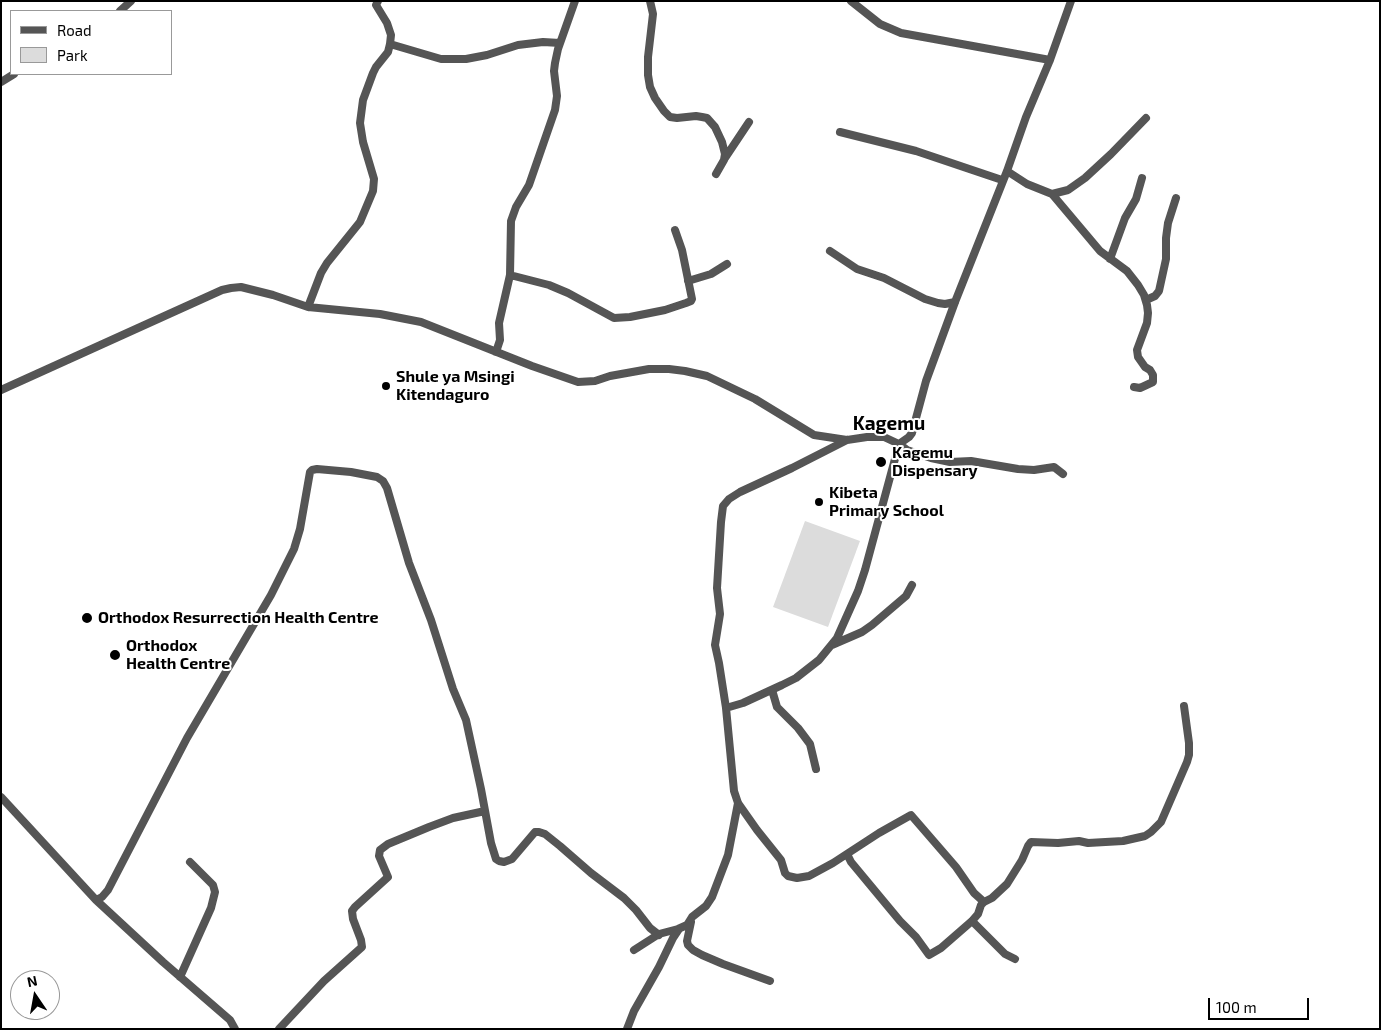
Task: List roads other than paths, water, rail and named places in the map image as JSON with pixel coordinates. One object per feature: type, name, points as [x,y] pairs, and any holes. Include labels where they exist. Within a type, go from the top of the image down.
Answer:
[{"type":"street","points":[[121,10],[131,1]]},
{"type":"street","points":[[308,307],[321,273],[360,222],[374,190],[374,178],[363,142],[360,123],[363,100],[373,73],[388,52],[390,44],[391,36],[387,24],[376,5],[378,1]]},
{"type":"street","points":[[496,352],[500,340],[499,323],[510,275],[511,221],[529,185],[555,110],[557,96],[555,63],[575,1]]},
{"type":"street","points":[[650,1],[654,14],[649,45],[648,75],[650,87],[655,98],[664,111],[672,118],[696,116],[707,118],[718,130],[725,154],[724,160]]},
{"type":"street","points":[[851,1],[880,24],[901,33],[1050,60]]},
{"type":"street","points":[[726,708],[743,703],[803,674],[832,645],[844,625],[858,591],[899,444],[912,433],[926,381],[955,302],[1072,1]]},
{"type":"street","points":[[390,44],[441,59],[466,59],[487,55],[518,45],[543,42],[560,43]]},
{"type":"street","points":[[1,82],[12,75]]},
{"type":"street","points":[[1052,194],[1068,190],[1086,178],[1146,118]]},
{"type":"street","points":[[716,174],[749,122]]},
{"type":"street","points":[[840,132],[916,151],[1002,180]]},
{"type":"street","points":[[1007,171],[1026,184],[1052,194],[1100,251],[1132,275],[1146,300],[1148,313],[1147,323],[1136,350],[1138,357],[1153,375],[1153,382],[1140,388],[1134,387]]},
{"type":"street","points":[[1110,259],[1125,218],[1136,198],[1142,178]]},
{"type":"street","points":[[1146,300],[1155,296],[1159,291],[1166,258],[1168,223],[1176,198]]},
{"type":"street","points":[[510,275],[555,288],[616,319],[665,310],[689,302],[692,296],[682,250],[675,230]]},
{"type":"street","points":[[830,252],[857,269],[884,278],[925,299],[945,304],[955,302]]},
{"type":"street","points":[[688,281],[711,274],[727,264]]},
{"type":"street","points":[[1,390],[222,290],[248,288],[308,307],[380,314],[421,322],[578,382],[595,381],[610,376],[649,369],[676,370],[707,376],[755,399],[814,435],[847,440],[884,437],[907,450],[950,462],[971,461],[1018,470],[1054,467],[1063,474]]},
{"type":"street","points":[[847,440],[740,492],[723,506],[718,588],[720,614],[715,645],[726,708],[734,791],[738,803],[781,860],[785,873],[790,877],[809,876],[911,815],[956,866],[974,893],[984,902]]},
{"type":"street","points":[[96,900],[102,897],[110,886],[187,738],[271,595],[294,549],[303,516],[310,472],[314,469],[351,472],[377,477],[386,485],[409,563],[431,620],[453,690],[466,720],[494,854],[498,860],[504,862],[512,859],[535,832],[545,834],[624,898],[650,928],[659,934]]},
{"type":"street","points":[[832,645],[862,632],[872,625],[906,596],[912,585]]},
{"type":"street","points":[[772,690],[777,707],[798,728],[810,744],[816,769]]},
{"type":"street","points":[[847,854],[851,862],[929,954],[941,948],[972,921],[978,914],[980,905],[992,898],[1007,884],[1031,842],[1058,843],[1079,841],[1088,843],[1123,841],[1143,836],[1155,828],[1161,822],[1168,809],[1189,755],[1184,706]]},
{"type":"street","points":[[1,797],[96,900],[230,1020],[235,1029]]},
{"type":"street","points":[[634,950],[659,934],[687,925],[692,917],[706,906],[712,897],[728,855],[738,803]]},
{"type":"street","points":[[279,1029],[324,981],[362,947],[352,911],[354,907],[388,877],[379,856],[380,850],[388,844],[453,818],[485,811]]},
{"type":"street","points":[[180,977],[207,916],[215,892],[213,885],[190,862]]},
{"type":"street","points":[[692,917],[687,941],[693,950],[723,964],[770,981]]},
{"type":"street","points":[[972,921],[1005,954],[1015,959]]},
{"type":"street","points":[[627,1029],[634,1010],[680,928]]},
{"type":"place","name":"Shule ya Msingi Kitendaguro","points":[[386,386]]},
{"type":"place","name":"Kagemu Dispensary","points":[[881,462]]},
{"type":"place","name":"Kibeta Primary School","points":[[819,502]]},
{"type":"place","name":"Orthodox Resurrection Health Centre","points":[[87,618]]},
{"type":"place","name":"Orthodox Health Centre","points":[[115,655]]},
{"type":"district","name":"Kagemu","points":[[889,424]]}]
